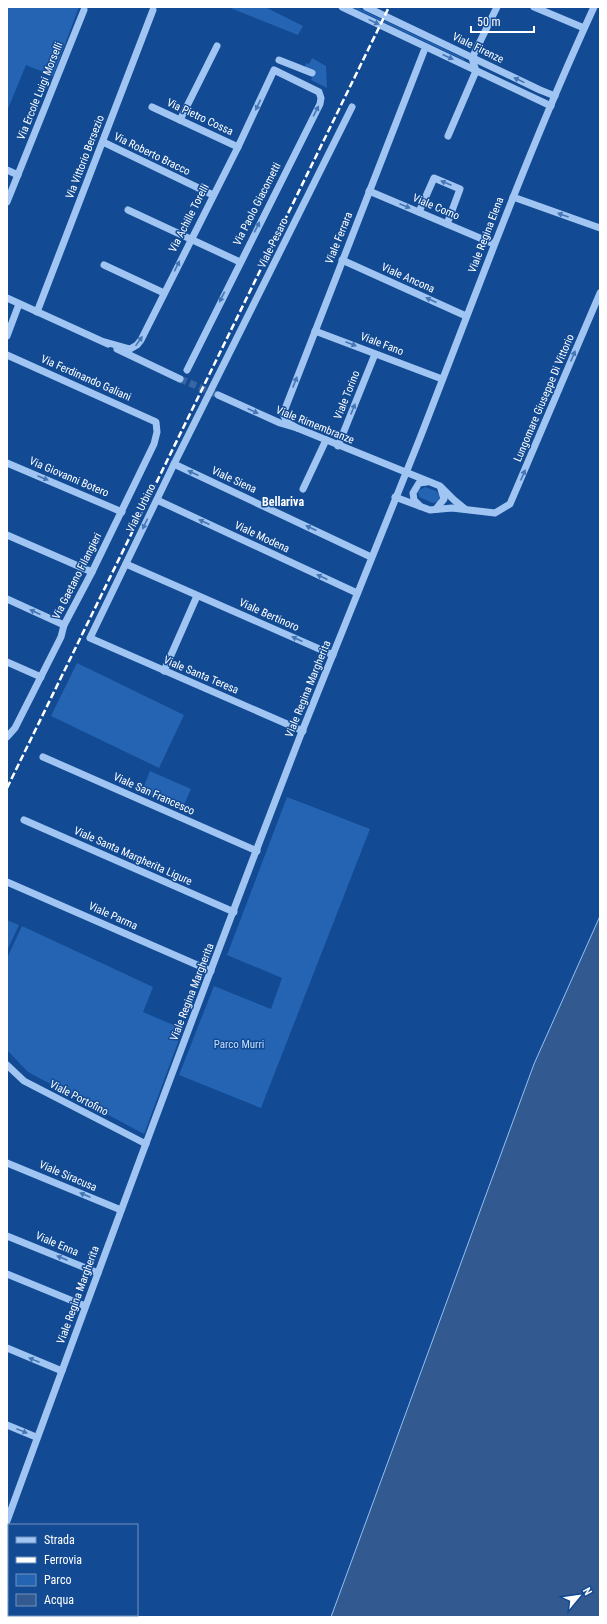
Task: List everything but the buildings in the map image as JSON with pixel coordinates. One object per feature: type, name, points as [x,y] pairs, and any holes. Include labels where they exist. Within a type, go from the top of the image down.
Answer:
[{"type":"street","name":"Viale Firenze","points":[[342,7],[551,106]]},
{"type":"street","name":"Viale Firenze","points":[[366,7],[555,96]]},
{"type":"street","points":[[476,71],[472,58],[497,7]]},
{"type":"street","points":[[534,7],[584,28]]},
{"type":"street","name":"Viale Regina Elena","points":[[405,473],[513,197],[594,7]]},
{"type":"street","name":"Via Ercole Luigi Morselli","points":[[7,202],[84,10]]},
{"type":"street","name":"Via Vittorio Bersezio","points":[[37,312],[153,10]]},
{"type":"street","points":[[180,120],[217,46]]},
{"type":"street","name":"Viale Ferrara","points":[[297,428],[287,422],[283,414],[424,51]]},
{"type":"street","points":[[279,60],[312,73]]},
{"type":"street","points":[[298,81],[303,69]]},
{"type":"street","name":"Via Paolo Giacometti","points":[[187,370],[322,98],[319,92],[274,70]]},
{"type":"street","name":"Via Achille Torelli","points":[[105,342],[130,349],[138,345],[238,147],[274,70]]},
{"type":"street","name":"Viale Firenze","points":[[448,136],[476,71]]},
{"type":"street","name":"Via Pietro Cossa","points":[[152,106],[238,147]]},
{"type":"street","name":"Viale Pesaro","points":[[212,389],[352,107]]},
{"type":"street","name":"Via Roberto Bracco","points":[[103,142],[213,195]]},
{"type":"street","points":[[7,170],[18,175]]},
{"type":"street","points":[[419,212],[434,178],[454,186],[460,189],[447,224]]},
{"type":"street","name":"Viale Como","points":[[369,191],[494,244]]},
{"type":"street","points":[[513,197],[600,228]]},
{"type":"street","points":[[128,210],[240,262]]},
{"type":"street","name":"Viale Ancona","points":[[342,260],[466,316]]},
{"type":"street","points":[[104,264],[164,293]]},
{"type":"street","name":"Lungomare Giuseppe Di Vittorio","points":[[467,510],[495,514],[510,504],[600,293]]},
{"type":"street","points":[[7,298],[105,342],[180,379]]},
{"type":"street","points":[[7,336],[19,304]]},
{"type":"street","name":"Viale Fano","points":[[315,331],[442,379]]},
{"type":"street","name":"Viale Torino","points":[[338,446],[375,354]]},
{"type":"street","name":"Via Ferdinando Galiani","points":[[7,355],[156,422]]},
{"type":"street","name":"Viale Urbino","points":[[90,638],[212,389]]},
{"type":"street","name":"Viale Rimembranze","points":[[218,395],[280,423],[297,428],[428,482]]},
{"type":"street","name":"Via Gaetano Filangieri","points":[[7,737],[15,728],[61,637],[64,625],[122,512],[154,444],[157,432],[156,422]]},
{"type":"street","points":[[303,489],[326,440]]},
{"type":"street","name":"Via Giovanni Botero","points":[[7,462],[122,512]]},
{"type":"street","name":"Viale Siena","points":[[174,464],[371,557]]},
{"type":"street","name":"Viale Regina Margherita","points":[[7,1521],[36,1437],[211,971],[303,731],[405,473]]},
{"type":"street","points":[[421,507],[414,500],[413,493],[419,483],[428,482],[439,486],[467,510]]},
{"type":"street","points":[[436,510],[444,499],[444,493],[439,486]]},
{"type":"street","points":[[395,497],[421,507],[436,510],[443,508],[467,510]]},
{"type":"street","name":"Viale Modena","points":[[157,500],[358,593]]},
{"type":"street","points":[[7,535],[92,572]]},
{"type":"street","name":"Viale Bertinoro","points":[[126,564],[333,655]]},
{"type":"street","points":[[164,671],[197,596]]},
{"type":"street","points":[[7,599],[64,625]]},
{"type":"street","name":"Viale Santa Teresa","points":[[90,638],[303,731]]},
{"type":"street","points":[[7,662],[41,677]]},
{"type":"street","name":"Viale San Francesco","points":[[43,757],[257,851]]},
{"type":"street","name":"Viale Santa Margherita Ligure","points":[[24,820],[234,912]]},
{"type":"street","name":"Viale Parma","points":[[7,882],[211,971]]},
{"type":"street","name":"Viale Portofino","points":[[7,1065],[16,1075],[40,1090],[146,1144]]},
{"type":"street","points":[[7,1075],[16,1075]]},
{"type":"street","name":"Viale Siracusa","points":[[7,1163],[121,1210]]},
{"type":"street","name":"Viale Enna","points":[[7,1236],[98,1273]]},
{"type":"street","points":[[7,1274],[85,1306]]},
{"type":"street","points":[[7,1348],[62,1371]]},
{"type":"street","points":[[7,1425],[36,1437]]},
{"type":"green space","points":[[7,7],[79,7],[53,76],[26,65],[7,111]]},
{"type":"green space","points":[[228,7],[265,7],[303,26],[298,35]]},
{"type":"green space","points":[[352,7],[356,7],[465,59],[464,60]]},
{"type":"green space","points":[[312,58],[326,66],[327,88],[311,80],[315,71],[305,68],[306,63],[309,64]]},
{"type":"green space","points":[[425,487],[436,491],[440,496],[438,502],[433,503],[419,497],[418,491]]},
{"type":"green space","points":[[77,663],[184,715],[159,768],[51,716]]},
{"type":"green space","points":[[150,771],[191,789],[182,809],[142,791]]},
{"type":"green space","name":"Parco Murri","points":[[287,797],[370,829],[261,1108],[179,1075],[214,986],[271,1009],[282,978],[227,955]]},
{"type":"green space","points":[[7,920],[19,925],[7,951]]},
{"type":"green space","points":[[22,926],[153,987],[143,1012],[183,1029],[144,1134],[28,1072],[7,1050],[7,958]]},
{"type":"water","points":[[600,916],[600,1617],[331,1617],[534,1064]]},
{"type":"tunnel","points":[[180,379],[218,395]]},
{"type":"railway","points":[[7,788],[389,7]]},
{"type":"district","name":"Bellariva","points":[[283,502]]}]
